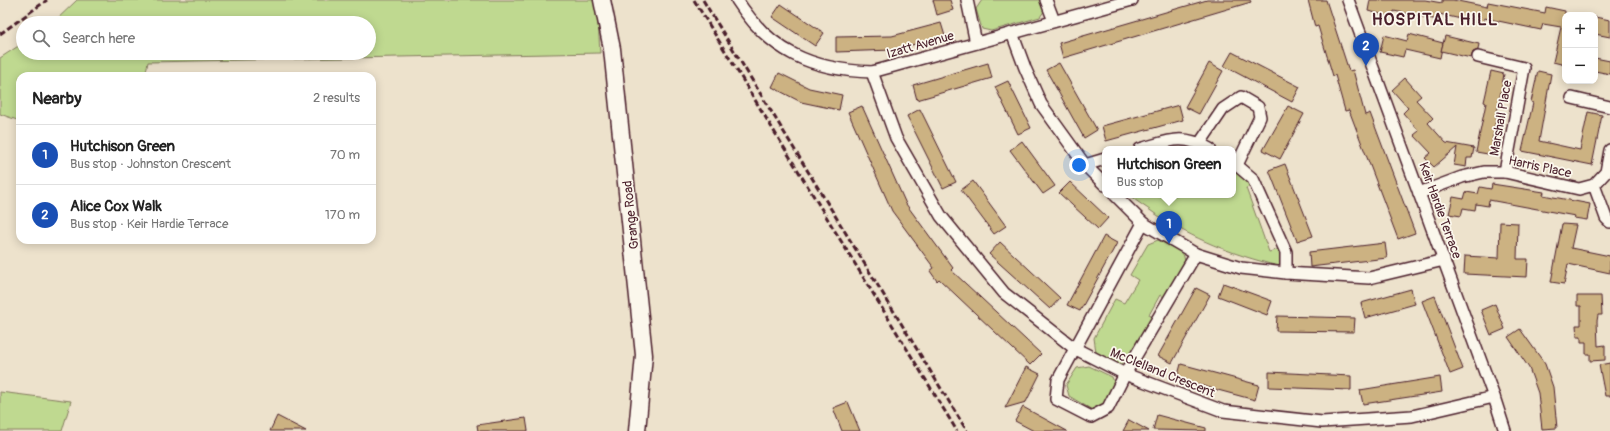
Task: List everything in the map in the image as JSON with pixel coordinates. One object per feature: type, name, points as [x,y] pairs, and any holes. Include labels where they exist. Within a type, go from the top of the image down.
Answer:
[{"type":"street","name":"Grange Road","points":[[602,0],[612,49],[644,355],[637,431]]},
{"type":"street","name":"Izatt Avenue","points":[[737,0],[749,20],[789,53],[817,64],[844,71],[872,72],[1132,0]]},
{"type":"street","points":[[967,0],[976,43]]},
{"type":"street","points":[[1046,0],[1054,21]]},
{"type":"street","name":"Keir Hardie Terrace","points":[[1348,0],[1420,193],[1505,431]]},
{"type":"street","points":[[1012,33],[1041,104],[1085,165],[1102,182]]},
{"type":"street","name":"Marshall Place","points":[[1478,57],[1524,68],[1505,172]]},
{"type":"street","name":"McClelland Crescent","points":[[872,72],[896,138],[941,216],[1004,293],[1074,348],[1125,374],[1223,411],[1322,422],[1412,416],[1494,397]]},
{"type":"street","points":[[1200,143],[1223,109],[1241,97],[1258,107],[1260,118],[1236,161]]},
{"type":"street","points":[[1572,98],[1610,107]]},
{"type":"street","points":[[1151,146],[1179,138],[1200,143],[1205,146]]},
{"type":"street","points":[[1610,150],[1606,172],[1594,185],[1606,218],[1610,222]]},
{"type":"street","points":[[1085,165],[1102,160]]},
{"type":"street","points":[[1236,164],[1253,179],[1286,252],[1286,273]]},
{"type":"street","name":"Harris Place","points":[[1420,193],[1462,177],[1484,172],[1505,172],[1579,189],[1594,185]]},
{"type":"street","points":[[1118,198],[1143,222],[1196,254],[1241,268],[1286,273],[1369,278],[1444,260]]},
{"type":"street","points":[[1143,222],[1058,380],[1056,399],[1091,417],[1108,408],[1125,374],[1196,254]]},
{"type":"green space","points":[[77,0],[595,0],[597,5],[600,53],[376,57],[376,16],[60,16]]},
{"type":"green space","points":[[982,0],[1041,0],[1045,10],[1040,17],[991,31],[982,29],[976,9]]},
{"type":"green space","points":[[16,48],[16,60],[248,60],[148,62],[146,72],[16,72],[16,120],[0,114],[0,58]]},
{"type":"green space","points":[[1236,172],[1250,179],[1253,186],[1246,188],[1269,252],[1280,249],[1284,261],[1278,266],[1214,245],[1169,223],[1133,198],[1236,198]]},
{"type":"green space","points":[[1158,240],[1183,253],[1186,265],[1166,298],[1160,295],[1149,315],[1155,318],[1130,362],[1118,364],[1096,352],[1094,338],[1115,299],[1124,303],[1138,280],[1130,275],[1148,244]]},
{"type":"green space","points":[[1089,366],[1112,377],[1116,387],[1106,406],[1094,411],[1069,396],[1066,385],[1077,368]]},
{"type":"green space","points":[[0,392],[71,401],[62,431],[0,431]]},
{"type":"building","points":[[933,0],[950,0],[953,10],[937,15]]},
{"type":"building","points":[[1207,0],[1250,0],[1251,2],[1063,58],[1059,43]]},
{"type":"building","points":[[1308,0],[1326,0],[1349,71],[1353,70],[1365,115],[1370,113],[1415,233],[1398,239],[1349,110],[1345,111],[1335,75],[1333,76],[1318,26],[1315,27]]},
{"type":"building","points":[[1370,0],[1425,0],[1442,3],[1442,0],[1453,0],[1487,7],[1488,2],[1545,13],[1546,7],[1565,11],[1562,12],[1562,64],[1553,62],[1561,27],[1543,24],[1541,30],[1484,18],[1483,24],[1439,14],[1438,20],[1394,11],[1393,17],[1368,11]]},
{"type":"building","points":[[781,4],[824,33],[815,46],[772,17]]},
{"type":"building","points":[[1598,18],[1610,20],[1610,37],[1598,35]]},
{"type":"building","points":[[941,23],[945,36],[893,50],[836,52],[836,37],[892,36]]},
{"type":"building","points":[[1409,34],[1443,43],[1440,58],[1405,50],[1403,57],[1380,52],[1384,35],[1407,41]]},
{"type":"building","points":[[1445,36],[1479,44],[1478,50],[1473,52],[1471,58],[1441,51]]},
{"type":"building","points":[[1232,52],[1300,87],[1292,102],[1224,66]]},
{"type":"building","points":[[1598,59],[1610,61],[1610,74],[1598,72]]},
{"type":"building","points":[[988,63],[992,78],[917,100],[913,85]]},
{"type":"building","points":[[1059,63],[1097,130],[1084,138],[1046,70]]},
{"type":"building","points":[[1209,63],[1223,71],[1199,114],[1185,107]]},
{"type":"building","points":[[1491,71],[1504,74],[1492,142],[1497,143],[1494,155],[1476,152],[1486,103],[1484,102]]},
{"type":"building","points":[[1538,71],[1551,74],[1539,141],[1580,150],[1588,112],[1602,115],[1592,165],[1522,151],[1533,103],[1531,102]]},
{"type":"building","points":[[779,73],[809,88],[842,95],[839,110],[801,102],[772,87]]},
{"type":"building","points":[[1405,78],[1421,96],[1416,100],[1433,118],[1428,123],[1446,143],[1474,148],[1472,158],[1467,158],[1466,167],[1454,165],[1457,147],[1434,167],[1425,158],[1431,153],[1414,135],[1419,131],[1403,113],[1408,108],[1392,90]]},
{"type":"building","points":[[1008,81],[1031,128],[1018,134],[995,87]]},
{"type":"building","points":[[1179,105],[1183,120],[1106,141],[1102,126]]},
{"type":"building","points":[[862,106],[906,204],[953,268],[951,270],[1041,354],[1030,365],[939,279],[937,281],[930,271],[934,268],[892,211],[848,112]]},
{"type":"building","points":[[1288,106],[1304,114],[1280,159],[1263,150]]},
{"type":"building","points":[[920,109],[956,182],[943,188],[907,116]]},
{"type":"building","points":[[1022,141],[1055,186],[1043,194],[1010,150]]},
{"type":"building","points":[[1285,164],[1313,236],[1297,241],[1269,170]]},
{"type":"building","points":[[973,181],[1006,226],[994,234],[961,190]]},
{"type":"building","points":[[1070,182],[1108,218],[1098,229],[1059,193]]},
{"type":"building","points":[[1492,184],[1544,192],[1543,195],[1590,204],[1587,220],[1574,218],[1575,216],[1489,200],[1488,206],[1476,204],[1475,210],[1463,208],[1461,216],[1449,214],[1453,197],[1464,199],[1466,192],[1478,194],[1480,187],[1491,189]]},
{"type":"building","points":[[1500,222],[1518,223],[1517,259],[1528,259],[1527,277],[1464,274],[1465,256],[1499,258]]},
{"type":"building","points":[[1562,224],[1576,225],[1571,248],[1610,256],[1610,273],[1568,264],[1564,284],[1551,282]]},
{"type":"building","points":[[1104,236],[1117,243],[1080,311],[1067,305]]},
{"type":"building","points":[[1000,242],[1060,298],[1050,309],[989,254]]},
{"type":"building","points":[[1385,243],[1387,258],[1310,267],[1309,252]]},
{"type":"building","points":[[1223,283],[1272,301],[1267,315],[1218,296]]},
{"type":"building","points":[[1196,288],[1210,295],[1172,363],[1158,356]]},
{"type":"building","points":[[1411,289],[1415,304],[1365,318],[1361,303]]},
{"type":"building","points":[[1435,296],[1463,369],[1450,374],[1422,301]]},
{"type":"building","points":[[1577,296],[1601,296],[1602,315],[1598,315],[1597,321],[1598,346],[1605,345],[1605,360],[1590,361],[1590,354],[1586,354],[1586,342],[1581,342],[1581,337],[1577,337],[1576,325],[1581,325],[1581,306],[1577,306]]},
{"type":"building","points":[[1495,304],[1505,329],[1491,335],[1481,310]]},
{"type":"building","points":[[1277,316],[1355,318],[1354,332],[1276,331]]},
{"type":"building","points":[[1520,329],[1545,364],[1553,387],[1557,428],[1542,429],[1538,393],[1529,368],[1508,337]]},
{"type":"building","points":[[1610,363],[1610,396],[1605,396],[1599,365]]},
{"type":"building","points":[[1181,364],[1259,385],[1255,400],[1177,379]]},
{"type":"building","points":[[1026,367],[1040,374],[1026,402],[1005,408]]},
{"type":"building","points":[[1269,372],[1351,376],[1351,390],[1269,387]]},
{"type":"building","points":[[1440,377],[1442,392],[1363,404],[1360,390]]},
{"type":"building","points":[[848,402],[860,431],[842,431],[833,408]]},
{"type":"building","points":[[1023,407],[1067,431],[1034,431],[1015,421]]},
{"type":"building","points":[[1157,415],[1206,428],[1206,431],[1153,430]]},
{"type":"building","points":[[277,416],[306,431],[270,431]]},
{"type":"building","points":[[526,418],[528,431],[478,431],[477,425]]},
{"type":"building","points":[[1129,420],[1149,431],[1123,431]]},
{"type":"railway","points":[[25,16],[47,0]]},
{"type":"railway","points":[[694,0],[957,431]]},
{"type":"railway","points":[[703,0],[967,431]]},
{"type":"railway","points":[[0,34],[16,22]]},
{"type":"place","name":"Alice Cox Walk","points":[[1366,66]]},
{"type":"place","name":"Hutchison Green","points":[[1169,244]]},
{"type":"district","name":"HOSPITAL HILL","points":[[1435,19]]}]
